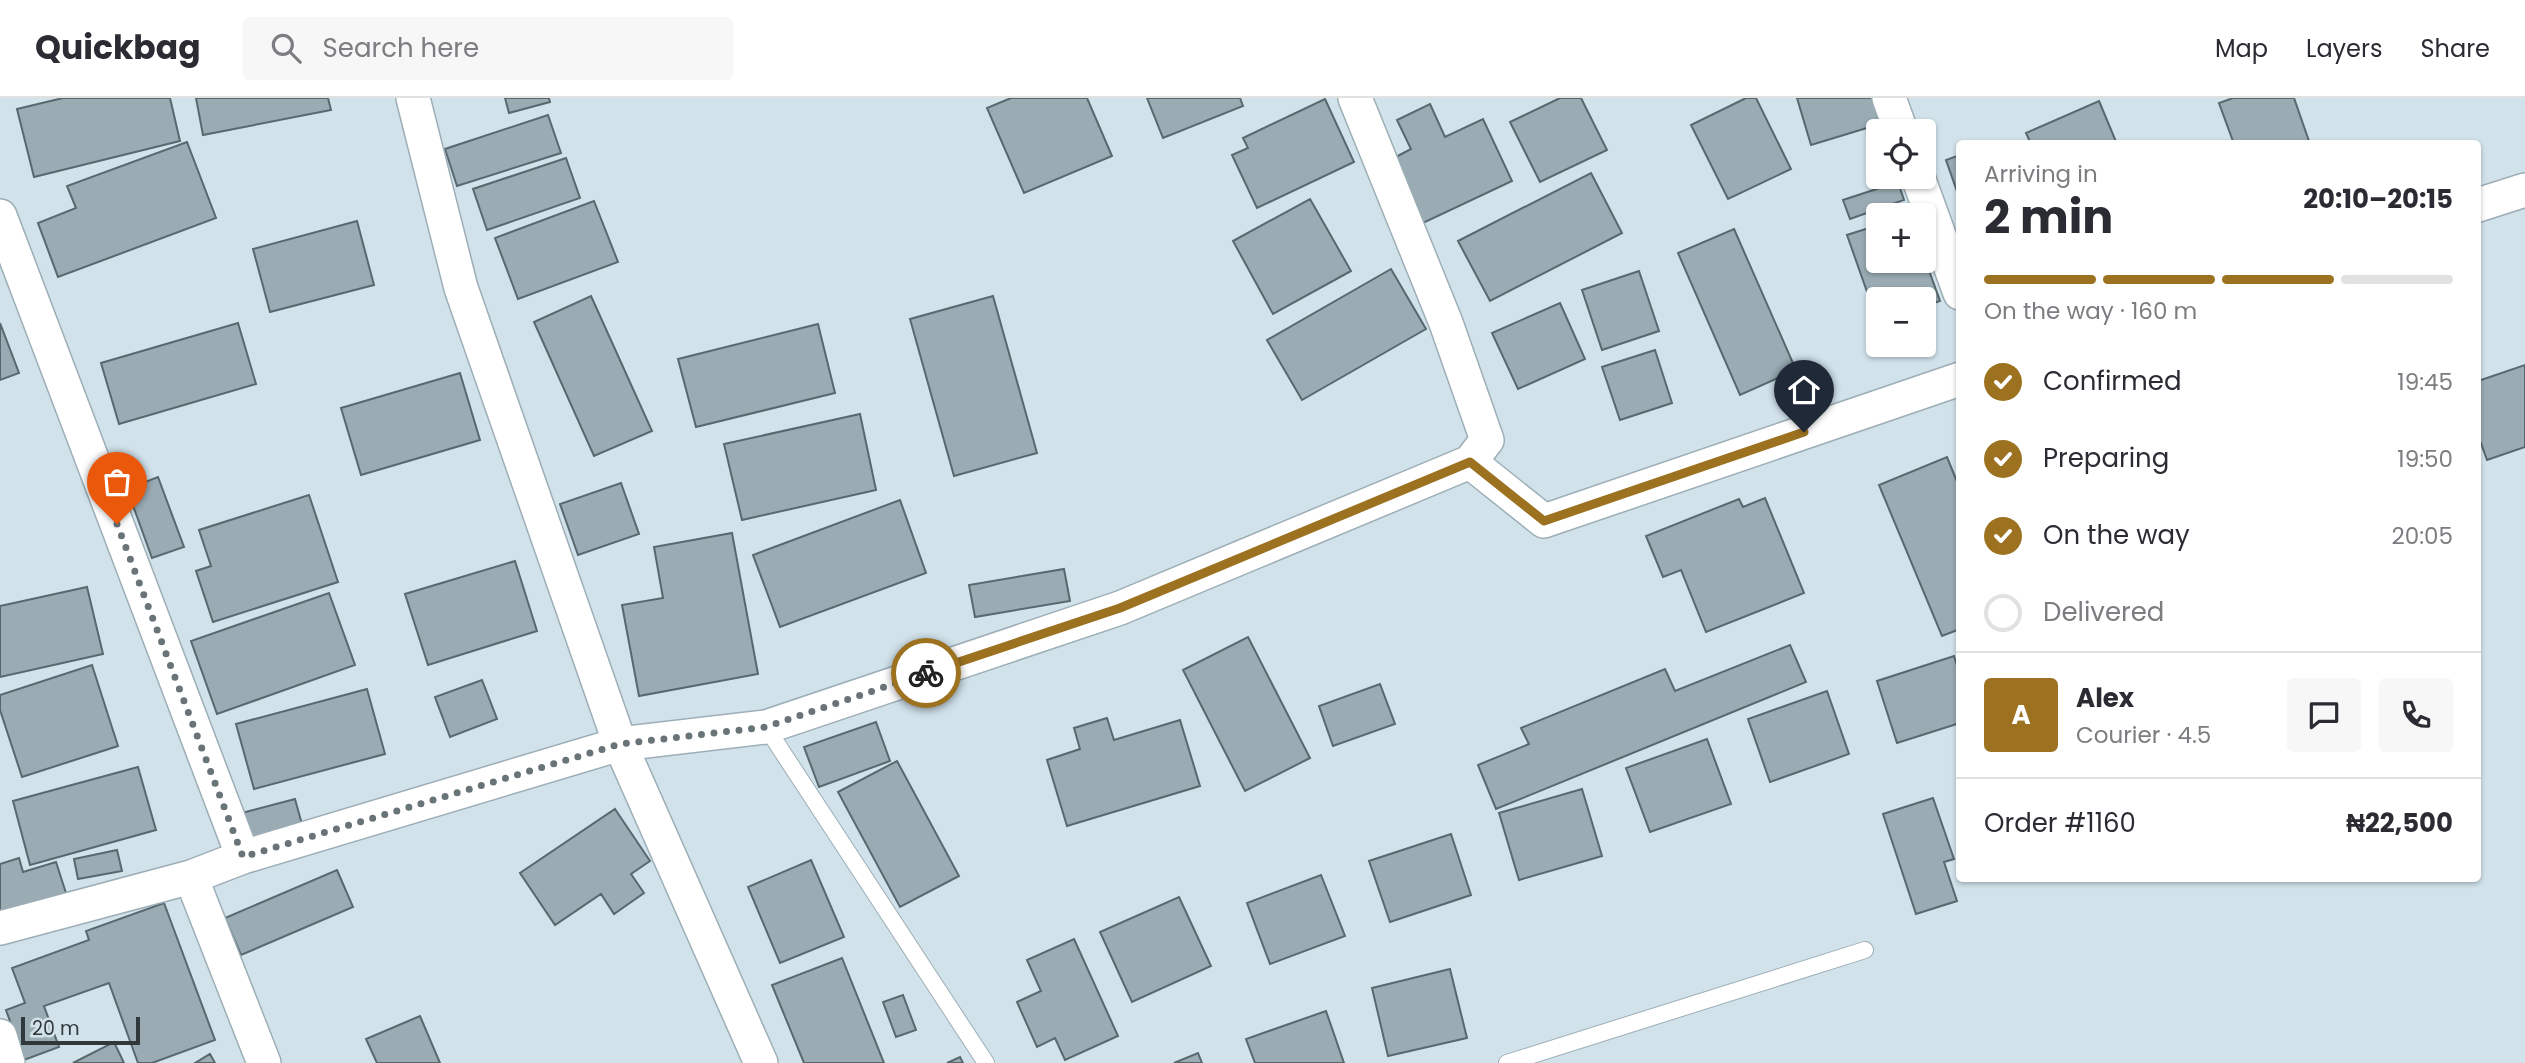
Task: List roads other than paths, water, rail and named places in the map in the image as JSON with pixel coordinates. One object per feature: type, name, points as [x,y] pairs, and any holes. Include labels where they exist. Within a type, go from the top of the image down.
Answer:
[{"type":"street","points":[[413,98],[461,288],[620,744],[761,1063]]},
{"type":"street","points":[[0,928],[191,877],[243,857],[620,744],[766,727],[1120,608],[1470,462],[1487,440],[1446,323],[1355,98]]},
{"type":"street","points":[[1889,98],[1897,119]]},
{"type":"street","points":[[1922,189],[1956,282]]},
{"type":"street","points":[[2481,204],[2525,190]]},
{"type":"street","points":[[0,216],[243,857]]},
{"type":"street","points":[[1470,462],[1544,521],[1956,380]]},
{"type":"street","points":[[191,877],[264,1063]]},
{"type":"street","points":[[0,1036],[8,1063]]},
{"type":"lane","points":[[766,727],[986,1063]]},
{"type":"lane","points":[[1507,1063],[1865,950]]}]
